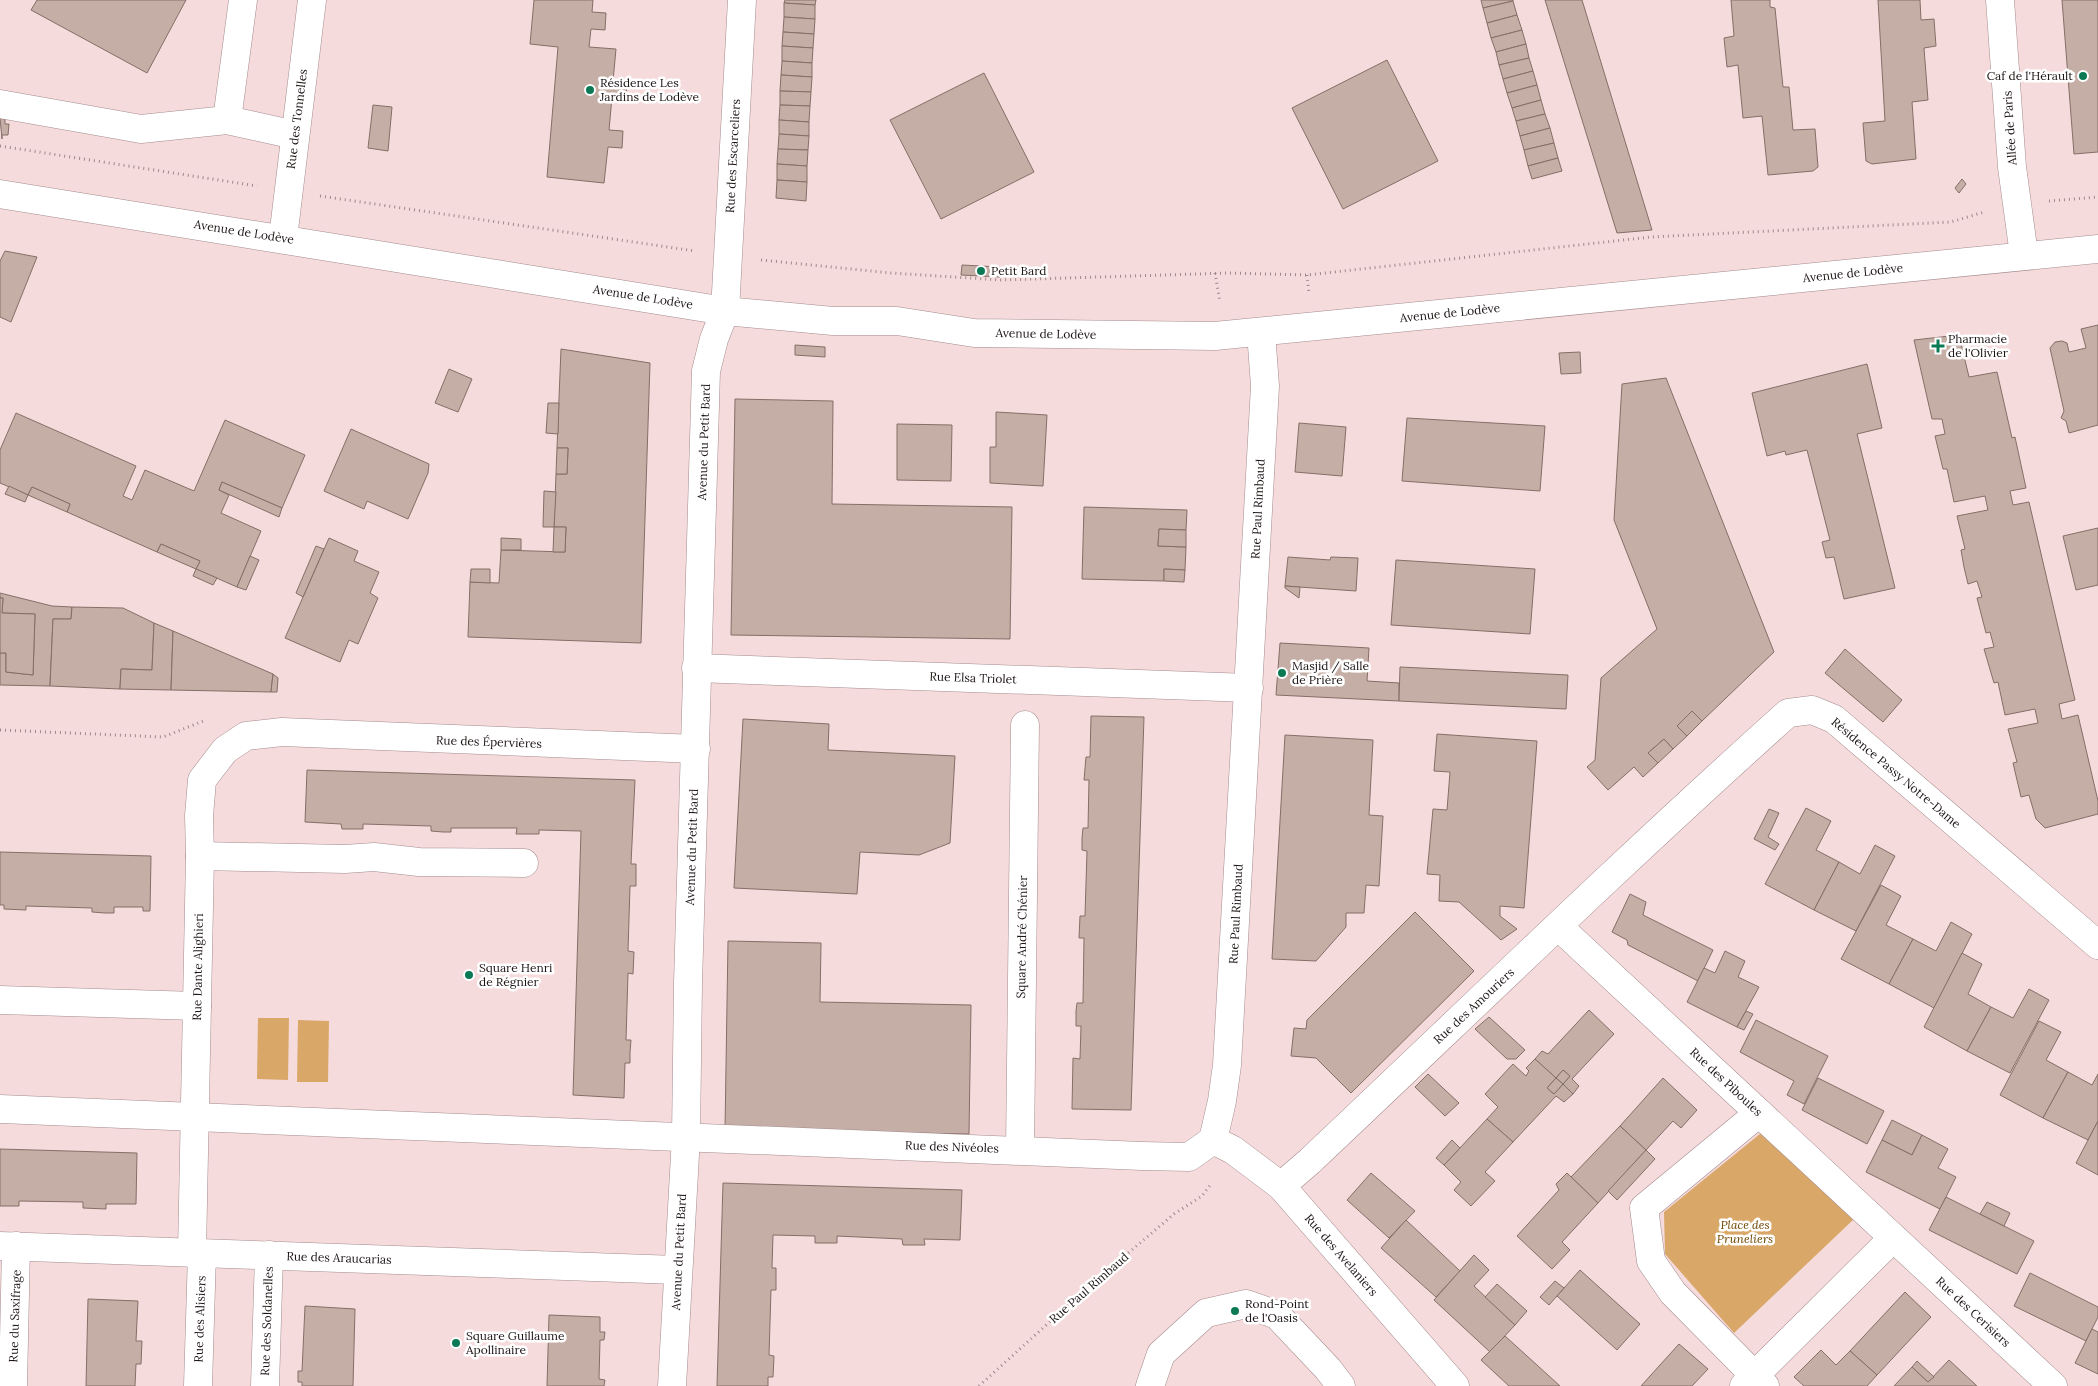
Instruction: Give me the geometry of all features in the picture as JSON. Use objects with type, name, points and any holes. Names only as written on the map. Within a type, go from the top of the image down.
[{"type":"street","points":[[226,120],[243,0]]},
{"type":"street","name":"Rue des Tonnelles","points":[[283,238],[312,0]]},
{"type":"street","name":"Rue des Escarceliers","points":[[725,311],[742,0]]},
{"type":"street","name":"Allée de Paris","points":[[2000,0],[2012,167],[2024,255]]},
{"type":"street","points":[[0,104],[141,129],[226,120],[295,135]]},
{"type":"street","name":"Avenue de Lodève","points":[[0,194],[283,238],[439,266],[725,311],[833,321],[897,321],[974,333],[1186,337],[1262,332],[2098,249]]},
{"type":"street","name":"Avenue du Petit Bard","points":[[672,1386],[677,1270],[686,1137],[688,983],[696,749],[696,668],[706,371],[714,339],[725,311]]},
{"type":"street","name":"Rue Paul Rimbaud","points":[[1213,1140],[1222,1101],[1227,1065],[1264,386],[1262,332]]},
{"type":"street","name":"Rue Elsa Triolet","points":[[696,668],[1249,688]]},
{"type":"street","name":"Résidence Passy Notre-Dame","points":[[1665,823],[1788,713],[1812,710],[1834,719],[2098,945]]},
{"type":"street","name":"Square André Chénier","points":[[1020,1149],[1025,725]]},
{"type":"street","name":"Rue des Épervières","points":[[282,732],[696,749]]},
{"type":"street","name":"Rue Dante Alighieri","points":[[197,1253],[194,1117],[200,856],[198,816],[202,780],[225,750],[246,736],[282,732]]},
{"type":"street","name":"Rue des Amouriers","points":[[1281,1186],[1559,927],[1665,823]]},
{"type":"street","points":[[200,856],[345,859],[374,857],[419,862],[524,862]]},
{"type":"street","name":"Rue des Piboules","points":[[1559,927],[1893,1238]]},
{"type":"street","points":[[0,1000],[197,1006]]},
{"type":"street","points":[[0,1109],[686,1137]]},
{"type":"street","points":[[1759,1113],[1644,1208],[1651,1261],[1673,1293],[1755,1382],[1893,1238]]},
{"type":"street","name":"Rue des Nivéoles","points":[[686,1137],[1189,1157],[1213,1140]]},
{"type":"street","name":"Rue des Avelaniers","points":[[1213,1140],[1233,1150],[1281,1186],[1455,1386]]},
{"type":"street","name":"Rue des Cerisiers","points":[[1893,1238],[2053,1386]]},
{"type":"street","name":"Rue des Araucarias","points":[[8,1246],[677,1270]]},
{"type":"street","name":"Rue du Saxifrage","points":[[8,1246],[13,1386]]},
{"type":"street","name":"Rue des Alisiers","points":[[197,1253],[198,1386]]},
{"type":"street","name":"Rue des Soldanelles","points":[[265,1386],[269,1255]]},
{"type":"street","points":[[1150,1386],[1161,1354],[1206,1313],[1246,1304],[1277,1314],[1328,1369],[1341,1386]]},
{"type":"path","points":[[0,146],[505,225],[728,255],[891,273],[1001,280],[1230,273],[1307,275],[1652,237],[1951,222],[2018,201],[2098,197]]},
{"type":"path","name":"Rue Paul Rimbaud","points":[[979,1386],[1086,1289],[1174,1214],[1202,1196],[1216,1177],[1213,1140]]},
{"type":"green space","points":[[258,1018],[289,1018],[288,1080],[257,1079]]},
{"type":"green space","points":[[298,1020],[329,1021],[328,1082],[297,1082]]},
{"type":"green space","name":"Place des Pruneliers","points":[[1761,1133],[1854,1219],[1734,1333],[1665,1254],[1664,1212]]},
{"type":"building","points":[[37,0],[186,0],[147,73],[31,10]]},
{"type":"building","name":"Résidence Les Jardins de Lodève","points":[[534,0],[593,0],[592,12],[606,13],[605,30],[591,29],[589,47],[616,49],[613,81],[627,82],[626,98],[612,97],[609,130],[623,131],[622,148],[608,147],[604,183],[547,177],[558,47],[530,44]]},
{"type":"building","points":[[785,0],[816,0],[815,5],[784,3]]},
{"type":"building","points":[[1481,0],[1513,0],[1513,1],[1483,8]]},
{"type":"building","points":[[1545,0],[1582,0],[1652,230],[1617,233]]},
{"type":"building","points":[[1731,0],[1770,0],[1770,7],[1775,8],[1783,87],[1789,87],[1793,130],[1815,129],[1818,167],[1813,171],[1768,175],[1762,116],[1743,118],[1738,65],[1727,67],[1724,38],[1734,36]]},
{"type":"building","points":[[1878,0],[1920,0],[1921,20],[1934,19],[1936,46],[1924,48],[1928,100],[1912,102],[1916,159],[1872,164],[1866,161],[1863,123],[1885,121]]},
{"type":"building","name":"Caf de l'Hérault","points":[[2062,0],[2098,0],[2098,152],[2074,154]]},
{"type":"building","points":[[1513,1],[1517,15],[1487,23],[1483,8]]},
{"type":"building","points":[[784,3],[815,5],[815,19],[784,17]]},
{"type":"building","points":[[1517,15],[1522,30],[1491,38],[1487,23]]},
{"type":"building","points":[[784,17],[815,19],[814,34],[783,32]]},
{"type":"building","points":[[1522,30],[1526,44],[1496,52],[1491,38]]},
{"type":"building","points":[[783,32],[814,34],[813,48],[782,46]]},
{"type":"building","points":[[1526,44],[1529,58],[1499,65],[1496,52]]},
{"type":"building","points":[[782,46],[813,48],[812,63],[782,61]]},
{"type":"building","points":[[1529,58],[1533,71],[1503,79],[1499,65]]},
{"type":"building","points":[[1387,60],[1438,161],[1343,209],[1292,108]]},
{"type":"building","points":[[782,61],[812,63],[812,77],[781,75]]},
{"type":"building","points":[[1533,71],[1537,85],[1507,93],[1503,79]]},
{"type":"building","points":[[984,73],[1034,172],[941,219],[890,120]]},
{"type":"building","points":[[781,75],[812,77],[811,92],[780,91]]},
{"type":"building","points":[[1537,85],[1541,100],[1512,108],[1507,93]]},
{"type":"building","points":[[780,91],[811,92],[810,106],[780,105]]},
{"type":"building","points":[[1541,100],[1545,114],[1516,121],[1512,108]]},
{"type":"building","points":[[373,105],[392,107],[388,151],[368,148]]},
{"type":"building","points":[[780,105],[810,106],[809,122],[779,120]]},
{"type":"building","points":[[1545,114],[1550,128],[1520,136],[1516,121]]},
{"type":"building","points":[[0,118],[5,119],[5,124],[9,124],[8,135],[2,135],[2,139]]},
{"type":"building","points":[[779,120],[809,122],[809,136],[779,134]]},
{"type":"building","points":[[1550,128],[1554,143],[1524,150],[1520,136]]},
{"type":"building","points":[[779,134],[809,136],[808,150],[778,149]]},
{"type":"building","points":[[1554,143],[1558,158],[1528,166],[1524,150]]},
{"type":"building","points":[[778,149],[808,150],[807,166],[777,164]]},
{"type":"building","points":[[1558,158],[1562,171],[1532,179],[1528,166]]},
{"type":"building","points":[[777,164],[807,166],[807,182],[777,180]]},
{"type":"building","points":[[1962,179],[1966,184],[1959,193],[1955,188]]},
{"type":"building","points":[[777,180],[807,182],[806,201],[776,198]]},
{"type":"building","points":[[5,251],[37,257],[11,322],[0,317],[0,261]]},
{"type":"building","name":"Petit Bard","points":[[962,265],[1000,267],[1000,277],[961,275]]},
{"type":"building","points":[[2098,325],[2098,425],[2069,433],[2066,421],[2061,418],[2064,411],[2050,348],[2055,342],[2062,341],[2067,343],[2069,352],[2086,348],[2081,329]]},
{"type":"building","points":[[1959,335],[1969,377],[1997,372],[2012,438],[2015,437],[2026,488],[2010,491],[2013,505],[2029,502],[2075,700],[2059,704],[2062,719],[2078,715],[2098,801],[2098,814],[2045,828],[2036,819],[2029,795],[2021,797],[2013,763],[2017,762],[2008,729],[2038,723],[2035,709],[2005,715],[1998,682],[1994,683],[1984,649],[1994,647],[1990,632],[1986,633],[1977,598],[1982,597],[1977,581],[1968,584],[1964,567],[1961,550],[1965,549],[1957,516],[1988,510],[1985,496],[1954,502],[1947,469],[1943,469],[1935,436],[1945,434],[1942,419],[1932,419],[1914,340]]},
{"type":"building","points":[[795,345],[825,347],[825,357],[795,355]]},
{"type":"building","points":[[561,349],[650,363],[641,643],[468,637],[470,582],[499,583],[501,550],[565,552],[566,527],[554,527],[556,474],[567,474],[568,448],[557,448]]},
{"type":"building","points":[[1580,352],[1581,373],[1561,374],[1559,353]]},
{"type":"building","points":[[1867,364],[1882,428],[1857,434],[1895,588],[1844,599],[1834,557],[1826,558],[1822,542],[1830,540],[1807,450],[1786,455],[1785,451],[1767,456],[1752,393]]},
{"type":"building","points":[[449,369],[472,379],[458,412],[435,403]]},
{"type":"building","points":[[1666,378],[1774,652],[1702,721],[1692,711],[1677,726],[1687,736],[1673,749],[1664,739],[1648,753],[1658,763],[1643,777],[1634,767],[1608,790],[1587,767],[1595,760],[1601,678],[1657,629],[1614,520],[1622,384]]},
{"type":"building","points":[[735,399],[833,401],[832,504],[1012,507],[1010,639],[731,635]]},
{"type":"building","points":[[548,403],[559,403],[558,434],[546,433]]},
{"type":"building","points":[[996,412],[1047,415],[1043,486],[990,483],[990,447],[996,447]]},
{"type":"building","points":[[16,413],[136,466],[123,496],[132,500],[145,470],[194,491],[225,420],[305,455],[282,508],[222,482],[219,490],[229,495],[221,513],[261,531],[237,587],[196,569],[200,561],[161,544],[157,552],[67,512],[70,504],[32,487],[28,495],[0,483],[0,450]]},
{"type":"building","points":[[1407,418],[1545,426],[1540,491],[1402,481]]},
{"type":"building","points":[[1299,423],[1346,427],[1342,476],[1295,472]]},
{"type":"building","points":[[897,424],[952,425],[951,481],[897,480]]},
{"type":"building","points":[[351,429],[429,464],[428,473],[408,519],[367,501],[364,509],[324,491]]},
{"type":"building","points":[[557,448],[568,448],[567,474],[556,474]]},
{"type":"building","points":[[222,482],[282,508],[279,517],[219,490]]},
{"type":"building","points":[[9,486],[28,495],[25,502],[5,494]]},
{"type":"building","points":[[32,487],[70,504],[67,512],[28,495]]},
{"type":"building","points":[[544,491],[556,492],[554,527],[543,527]]},
{"type":"building","points":[[1084,507],[1187,510],[1186,530],[1159,529],[1158,546],[1186,547],[1185,570],[1164,569],[1164,581],[1082,579]]},
{"type":"building","points":[[554,527],[566,527],[565,552],[553,552]]},
{"type":"building","points":[[2098,528],[2098,585],[2076,590],[2063,536]]},
{"type":"building","points":[[1159,529],[1186,530],[1186,547],[1158,546]]},
{"type":"building","points":[[329,538],[358,551],[354,561],[379,572],[370,593],[378,598],[358,644],[349,640],[340,662],[285,638]]},
{"type":"building","points":[[501,538],[521,539],[521,550],[501,550]]},
{"type":"building","points":[[161,544],[200,561],[196,569],[157,552]]},
{"type":"building","points":[[316,546],[324,549],[303,597],[296,593]]},
{"type":"building","points":[[250,556],[259,560],[246,590],[237,587]]},
{"type":"building","points":[[1288,557],[1330,560],[1331,557],[1358,558],[1356,591],[1285,586]]},
{"type":"building","points":[[1396,560],[1535,569],[1530,634],[1391,625]]},
{"type":"building","points":[[196,569],[217,578],[213,585],[193,576]]},
{"type":"building","points":[[471,569],[490,569],[490,583],[470,582]]},
{"type":"building","points":[[1164,569],[1185,570],[1184,582],[1164,581]]},
{"type":"building","points":[[1285,586],[1300,587],[1299,598],[1285,588]]},
{"type":"building","points":[[0,593],[52,606],[72,607],[71,619],[53,619],[50,686],[0,685],[0,653],[6,653],[6,672],[33,675],[35,614],[2,613],[3,598],[0,598]]},
{"type":"building","points":[[0,598],[3,598],[2,613],[35,614],[33,675],[6,672],[6,653],[0,653]]},
{"type":"building","points":[[72,607],[123,608],[154,623],[152,670],[121,669],[120,689],[50,686],[53,619],[71,619]]},
{"type":"building","points":[[154,623],[173,631],[171,690],[120,689],[121,669],[152,670]]},
{"type":"building","points":[[173,631],[273,674],[271,692],[171,690]]},
{"type":"building","points":[[1280,643],[1369,648],[1367,681],[1399,683],[1399,701],[1276,695]]},
{"type":"building","points":[[1845,649],[1902,700],[1883,722],[1825,673]]},
{"type":"building","points":[[1400,667],[1568,675],[1566,709],[1399,701]]},
{"type":"building","points":[[273,674],[278,678],[277,692],[271,692]]},
{"type":"building","points":[[1692,711],[1702,721],[1687,736],[1677,726]]},
{"type":"building","points":[[1091,716],[1144,717],[1131,1110],[1072,1109],[1073,1058],[1080,1059],[1081,1026],[1076,1026],[1076,1011],[1077,1003],[1083,1003],[1084,938],[1079,938],[1080,916],[1085,916],[1087,851],[1082,850],[1082,838],[1083,828],[1088,828],[1089,780],[1084,780],[1086,757],[1090,757]]},
{"type":"building","points":[[743,719],[829,724],[828,750],[955,756],[950,843],[919,855],[860,852],[857,894],[734,888]]},
{"type":"building","points":[[1437,734],[1537,741],[1524,908],[1500,906],[1500,916],[1517,929],[1501,940],[1459,902],[1439,901],[1440,875],[1427,874],[1433,809],[1447,810],[1450,772],[1434,771]]},
{"type":"building","points":[[1285,735],[1373,740],[1369,815],[1383,816],[1379,886],[1366,885],[1364,913],[1346,913],[1346,927],[1316,961],[1272,959]]},
{"type":"building","points":[[1664,739],[1673,749],[1658,763],[1648,753]]},
{"type":"building","points":[[307,770],[635,780],[631,864],[636,864],[636,886],[630,886],[628,951],[634,952],[633,974],[628,973],[626,1040],[631,1040],[630,1063],[625,1063],[624,1098],[573,1095],[581,831],[539,830],[539,834],[516,834],[517,828],[451,828],[451,832],[443,832],[431,831],[431,826],[363,824],[363,829],[342,829],[341,824],[305,822]]},
{"type":"building","points":[[1806,808],[1831,821],[1816,850],[1839,862],[1814,910],[1765,884]]},
{"type":"building","points":[[1769,809],[1779,813],[1768,837],[1779,844],[1775,850],[1754,839]]},
{"type":"building","points":[[1875,845],[1895,856],[1856,931],[1814,910],[1839,862],[1860,874]]},
{"type":"building","points":[[0,852],[151,856],[150,911],[143,911],[143,907],[114,907],[114,913],[92,912],[92,908],[26,906],[26,910],[4,909],[4,905],[0,905]]},
{"type":"building","points":[[1881,885],[1901,896],[1886,925],[1913,939],[1889,984],[1841,959]]},
{"type":"building","points":[[1630,894],[1646,902],[1643,915],[1713,950],[1698,981],[1628,945],[1627,940],[1612,932]]},
{"type":"building","points":[[1415,912],[1474,971],[1351,1093],[1316,1058],[1291,1056],[1294,1028],[1306,1029],[1307,1020]]},
{"type":"building","points":[[1951,922],[1972,934],[1934,1008],[1889,984],[1913,939],[1936,951]]},
{"type":"building","points":[[728,941],[821,943],[820,1002],[971,1005],[969,1134],[725,1130]]},
{"type":"building","points":[[1725,951],[1745,961],[1738,977],[1759,987],[1737,1027],[1687,1002],[1704,968],[1715,973]]},
{"type":"building","points":[[1962,953],[1982,964],[1968,994],[1991,1007],[1967,1051],[1924,1027]]},
{"type":"building","points":[[2029,989],[2049,1000],[2010,1073],[1967,1051],[1991,1007],[2013,1018]]},
{"type":"building","points":[[1589,1010],[1614,1034],[1572,1079],[1579,1086],[1573,1094],[1563,1084],[1570,1076],[1563,1070],[1556,1078],[1535,1059],[1542,1051],[1548,1054]]},
{"type":"building","points":[[1746,1011],[1753,1014],[1744,1030],[1737,1027]]},
{"type":"building","points":[[1489,1017],[1525,1050],[1516,1059],[1507,1059],[1475,1029]]},
{"type":"building","points":[[1756,1020],[1828,1056],[1804,1104],[1787,1095],[1794,1081],[1740,1052]]},
{"type":"building","points":[[2039,1021],[2061,1032],[2046,1060],[2068,1072],[2043,1118],[2000,1095]]},
{"type":"building","points":[[1535,1059],[1556,1078],[1547,1088],[1554,1094],[1563,1084],[1573,1094],[1564,1102],[1556,1096],[1513,1142],[1487,1119],[1498,1107],[1485,1094],[1513,1064],[1526,1076],[1529,1071],[1526,1068]]},
{"type":"building","points":[[1563,1070],[1570,1076],[1563,1084],[1556,1078]]},
{"type":"building","points":[[2068,1072],[2092,1085],[2098,1074],[2098,1121],[2088,1140],[2043,1118]]},
{"type":"building","points":[[1428,1074],[1459,1103],[1445,1116],[1415,1087]]},
{"type":"building","points":[[1556,1078],[1563,1084],[1554,1094],[1547,1088]]},
{"type":"building","points":[[1663,1078],[1697,1110],[1681,1128],[1673,1121],[1646,1150],[1620,1126]]},
{"type":"building","points":[[1818,1078],[1884,1111],[1867,1144],[1802,1110]]},
{"type":"building","points":[[1487,1119],[1513,1142],[1485,1172],[1495,1181],[1471,1206],[1454,1190],[1461,1182],[1444,1165]]},
{"type":"building","points":[[1892,1120],[1922,1135],[1912,1155],[1882,1140]]},
{"type":"building","points":[[2098,1121],[2098,1175],[2076,1163]]},
{"type":"building","points":[[1620,1126],[1646,1150],[1598,1203],[1571,1177]]},
{"type":"building","points":[[1922,1135],[1948,1149],[1938,1168],[1956,1177],[1940,1209],[1866,1172],[1882,1140],[1912,1155]]},
{"type":"building","points":[[1452,1140],[1460,1148],[1444,1165],[1436,1158]]},
{"type":"building","points":[[0,1149],[137,1153],[136,1204],[106,1204],[106,1209],[83,1208],[83,1202],[19,1201],[19,1206],[0,1206]]},
{"type":"building","points":[[1646,1150],[1655,1159],[1617,1200],[1608,1191]]},
{"type":"building","points":[[1371,1173],[1415,1211],[1389,1238],[1347,1200]]},
{"type":"building","points":[[1567,1173],[1598,1203],[1562,1242],[1570,1250],[1552,1269],[1517,1236],[1559,1190],[1556,1184]]},
{"type":"building","points":[[723,1183],[962,1190],[960,1240],[924,1239],[925,1245],[903,1245],[902,1239],[837,1236],[837,1243],[815,1243],[815,1236],[773,1235],[772,1268],[776,1268],[776,1290],[771,1290],[769,1355],[774,1356],[773,1377],[768,1377],[768,1386],[717,1386]]},
{"type":"building","points":[[1946,1197],[2034,1241],[2017,1274],[1929,1230]]},
{"type":"building","points":[[1987,1202],[2010,1213],[2004,1226],[1980,1214]]},
{"type":"building","points":[[1406,1220],[1460,1271],[1436,1297],[1381,1248]]},
{"type":"building","points":[[1474,1255],[1489,1270],[1474,1286],[1515,1325],[1490,1352],[1434,1300]]},
{"type":"building","points":[[1580,1270],[1640,1324],[1617,1350],[1557,1296]]},
{"type":"building","points":[[2030,1273],[2098,1307],[2098,1317],[2086,1341],[2014,1306]]},
{"type":"building","points":[[1555,1281],[1564,1288],[1549,1305],[1540,1297]]},
{"type":"building","points":[[1497,1284],[1527,1311],[1515,1325],[1485,1297]]},
{"type":"building","points":[[1905,1292],[1931,1317],[1877,1375],[1850,1351]]},
{"type":"building","points":[[88,1299],[138,1301],[136,1341],[142,1341],[141,1364],[136,1364],[135,1386],[86,1386]]},
{"type":"building","points":[[305,1306],[355,1309],[353,1386],[302,1386],[302,1382],[298,1382],[298,1371],[302,1371]]},
{"type":"building","points":[[549,1315],[600,1317],[600,1332],[605,1332],[604,1340],[600,1340],[599,1379],[605,1380],[604,1386],[547,1386]]},
{"type":"building","points":[[2092,1329],[2098,1332],[2098,1374],[2075,1363]]},
{"type":"building","points":[[1505,1336],[1560,1386],[1509,1386],[1481,1360]]},
{"type":"building","points":[[1679,1344],[1708,1369],[1692,1386],[1641,1386]]},
{"type":"building","points":[[1821,1350],[1836,1365],[1850,1351],[1877,1375],[1867,1386],[1804,1386],[1794,1377]]},
{"type":"building","points":[[1949,1360],[1977,1386],[1894,1386],[1912,1367],[1928,1382]]},
{"type":"building","points":[[1917,1361],[1934,1377],[1928,1382],[1912,1367]]},
{"type":"place","name":"Caf de l'Hérault","points":[[2083,76]]},
{"type":"place","name":"Résidence Les Jardins de Lodève","points":[[590,90]]},
{"type":"place","name":"Petit Bard","points":[[981,271]]},
{"type":"place","name":"Pharmacie de l'Olivier","points":[[1938,346]]},
{"type":"place","name":"Masjid / Salle de Prière","points":[[1282,673]]},
{"type":"place","name":"Square Henri de Régnier","points":[[469,975]]},
{"type":"place","name":"Rond-Point de l'Oasis","points":[[1235,1311]]},
{"type":"place","name":"Square Guillaume Apollinaire","points":[[456,1343]]}]
